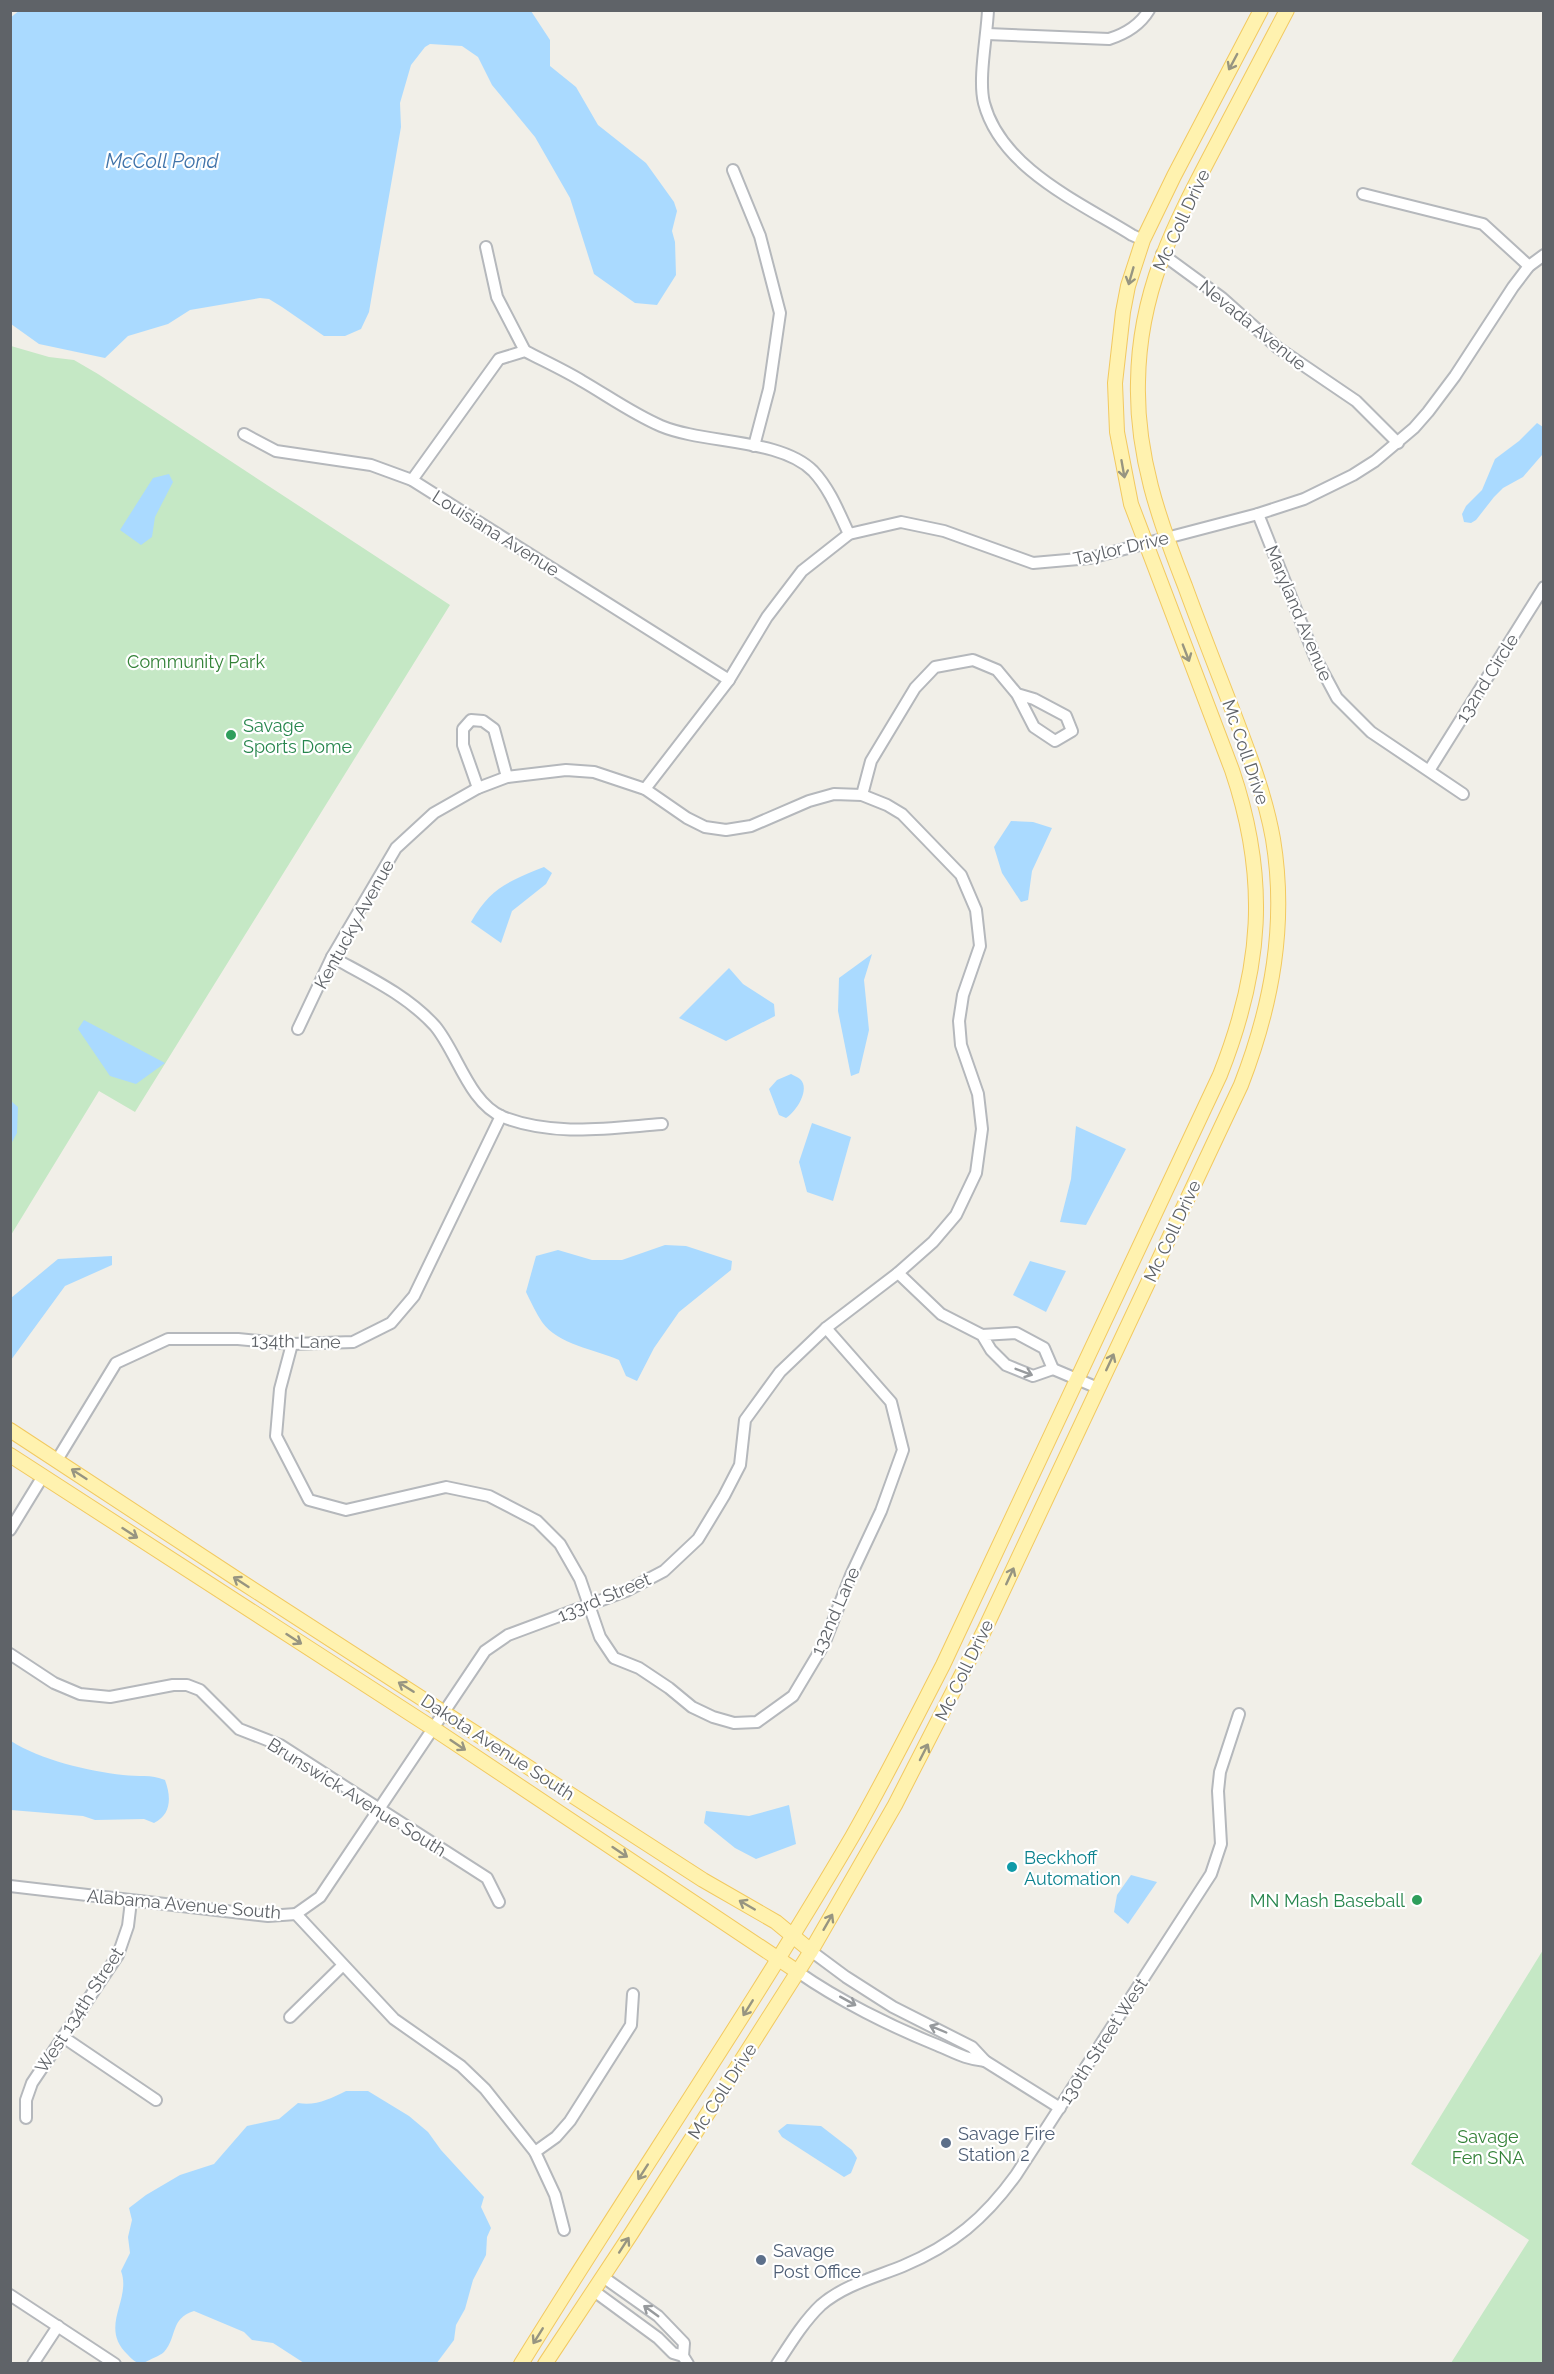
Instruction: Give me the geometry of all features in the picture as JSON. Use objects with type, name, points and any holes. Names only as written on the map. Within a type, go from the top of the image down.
[{"type":"main road","name":"Mc Coll Drive","points":[[521,2364],[793,1936],[853,1835],[943,1665],[1220,1075],[1244,1005],[1256,937],[1256,888],[1246,815],[1223,747],[1144,544],[1131,504],[1117,432],[1116,392],[1123,312],[1143,240],[1168,186],[1261,10]]},
{"type":"main road","name":"Mc Coll Drive","points":[[545,2364],[811,1951],[932,1736],[980,1640],[1241,1084],[1267,1010],[1279,912],[1273,837],[1260,788],[1166,538],[1145,467],[1140,432],[1138,381],[1141,341],[1149,295],[1162,254],[1182,208],[1287,10]]},
{"type":"main road","name":"Dakota Avenue South","points":[[10,1430],[703,1880],[776,1922],[811,1951]]},
{"type":"main road","name":"Dakota Avenue South","points":[[10,1455],[434,1729],[798,1972]]},
{"type":"street","points":[[988,10],[982,86],[984,103],[999,135],[1012,154],[1027,169],[1143,240]]},
{"type":"street","points":[[987,34],[1109,39],[1135,27],[1149,10]]},
{"type":"street","points":[[733,170],[760,236],[780,313],[769,389],[754,446]]},
{"type":"street","points":[[1363,194],[1472,219],[1483,224],[1529,266]]},
{"type":"street","points":[[486,247],[497,297],[525,351],[580,379],[638,415],[664,427],[691,435],[754,446],[791,457],[812,470],[828,492],[849,534]]},
{"type":"street","name":"Nevada Avenue","points":[[1162,254],[1222,298],[1278,348],[1356,401],[1398,443]]},
{"type":"street","name":"Taylor Drive","points":[[645,789],[729,680],[767,616],[801,571],[849,534],[901,522],[944,531],[1033,563],[1090,558],[1258,514],[1304,499],[1327,489],[1367,466],[1398,443],[1443,393],[1529,266],[1544,255]]},
{"type":"street","points":[[412,480],[499,359],[525,351]]},
{"type":"street","name":"Louisiana Avenue","points":[[244,434],[276,451],[371,465],[412,480],[729,680]]},
{"type":"street","name":"Maryland Avenue","points":[[1258,514],[1315,657],[1337,698],[1371,732],[1463,794]]},
{"type":"street","name":"132nd Circle","points":[[1430,770],[1544,586]]},
{"type":"street","points":[[862,795],[871,761],[915,688],[935,666],[973,660],[997,670],[1017,694],[1034,727],[1055,741],[1072,731],[1066,716],[1034,699],[1017,694]]},
{"type":"street","points":[[478,788],[462,745],[463,729],[471,720],[483,721],[494,729],[507,777]]},
{"type":"street","name":"Kentucky Avenue","points":[[298,1029],[332,957],[396,848],[434,813],[478,788],[507,777],[566,770],[594,772],[645,789],[687,818],[705,827],[726,830],[751,826],[809,801],[834,794],[862,795],[887,805],[902,814],[962,875],[976,910],[980,946],[963,995],[959,1021],[960,1045],[978,1094],[982,1129],[976,1173],[956,1215],[933,1242],[898,1273]]},
{"type":"street","points":[[332,957],[405,999],[435,1027],[469,1083],[501,1116],[533,1125],[571,1131],[662,1124]]},
{"type":"street","name":"134th Lane","points":[[57,1460],[116,1363],[168,1339],[238,1339],[292,1344],[353,1342],[391,1323],[414,1296],[501,1116]]},
{"type":"street","points":[[898,1273],[941,1314],[982,1335],[1016,1333],[1044,1348],[1053,1369]]},
{"type":"street","name":"133rd Street","points":[[296,1914],[320,1897],[485,1651],[508,1635],[626,1591],[664,1571],[698,1539],[724,1496],[740,1465],[745,1420],[780,1372],[826,1328],[898,1273]]},
{"type":"street","name":"132nd Lane","points":[[292,1344],[280,1389],[276,1436],[309,1500],[346,1510],[446,1487],[489,1496],[537,1521],[560,1544],[580,1579],[600,1637],[614,1658],[639,1668],[692,1707],[734,1724],[758,1722],[793,1696],[824,1644],[851,1575],[881,1511],[903,1450],[891,1402],[826,1328]]},
{"type":"street","points":[[982,1335],[991,1350],[1006,1365],[1033,1376],[1053,1369],[1098,1388]]},
{"type":"street","points":[[10,1530],[43,1476]]},
{"type":"street","name":"Brunswick Avenue South","points":[[10,1654],[54,1683],[80,1694],[110,1697],[173,1685],[187,1685],[200,1690],[239,1729],[280,1745],[487,1878],[499,1902]]},
{"type":"street","name":"130th Street West","points":[[777,2364],[821,2305],[872,2277],[933,2252],[974,2225],[1002,2194],[1211,1874],[1221,1844],[1218,1791],[1220,1772],[1239,1714]]},
{"type":"street","name":"Alabama Avenue South","points":[[10,1886],[268,1916],[296,1914],[342,1966],[394,2019],[474,2076],[535,2152],[555,2195],[564,2230]]},
{"type":"street","name":"West 134th Street","points":[[26,2118],[26,2100],[32,2083],[118,1955],[128,1926],[131,1901]]},
{"type":"street","name":"Dakota Avenue South","points":[[811,1951],[838,1972],[893,2007],[972,2047],[985,2061],[1060,2108]]},
{"type":"street","points":[[290,2017],[342,1966]]},
{"type":"street","name":"Dakota Avenue South","points":[[798,1972],[898,2029],[965,2059],[985,2061]]},
{"type":"street","points":[[535,2152],[556,2137],[570,2121],[631,2025],[633,1994]]},
{"type":"street","points":[[63,2037],[156,2100]]},
{"type":"street","points":[[603,2277],[670,2326],[684,2343],[685,2360]]},
{"type":"street","points":[[594,2291],[685,2360]]},
{"type":"street","points":[[10,2295],[115,2364]]},
{"type":"street","points":[[33,2364],[58,2326]]},
{"type":"green space","name":"Community Park","points":[[11,346],[49,357],[74,360],[98,374],[450,605],[135,1112],[99,1091],[11,1235]]},
{"type":"green space","name":"Savage Fen SNA","points":[[1543,1950],[1543,2363],[1451,2363],[1529,2240],[1411,2164]]},
{"type":"water","name":"McColl Pond","points":[[20,10],[531,11],[550,40],[550,66],[576,87],[598,125],[646,163],[674,202],[677,211],[672,231],[675,242],[676,275],[657,305],[635,303],[594,274],[570,198],[535,137],[492,85],[478,57],[462,46],[430,44],[411,65],[400,103],[401,127],[369,312],[361,329],[345,336],[324,336],[269,299],[260,298],[190,310],[168,324],[128,336],[105,358],[39,344],[11,324],[10,18]]},
{"type":"water","points":[[1537,423],[1543,427],[1542,455],[1523,477],[1503,488],[1476,520],[1471,523],[1464,522],[1462,514],[1466,506],[1482,490],[1495,459],[1519,441]]},
{"type":"water","points":[[169,474],[173,482],[155,517],[152,537],[141,545],[120,530],[153,478]]},
{"type":"water","points":[[1011,821],[1033,822],[1052,828],[1032,871],[1028,900],[1021,902],[1002,873],[994,847]]},
{"type":"water","points":[[544,867],[552,873],[546,884],[512,911],[501,943],[471,922],[493,893],[520,877]]},
{"type":"water","points":[[872,954],[864,980],[869,1030],[859,1073],[851,1076],[838,1011],[839,978]]},
{"type":"water","points":[[729,968],[743,984],[774,1004],[775,1016],[726,1041],[679,1018]]},
{"type":"water","points":[[84,1020],[165,1063],[136,1084],[110,1076],[78,1029]]},
{"type":"water","points":[[791,1074],[800,1079],[804,1088],[798,1106],[786,1118],[779,1115],[769,1089],[777,1080]]},
{"type":"water","points":[[11,1101],[18,1107],[17,1133],[11,1144]]},
{"type":"water","points":[[812,1123],[851,1137],[833,1201],[807,1192],[799,1162]]},
{"type":"water","points":[[1076,1126],[1126,1149],[1086,1225],[1060,1222],[1071,1179]]},
{"type":"water","points":[[665,1245],[686,1246],[732,1261],[731,1270],[679,1312],[654,1348],[637,1381],[626,1376],[619,1360],[567,1341],[549,1330],[540,1319],[526,1292],[536,1256],[558,1250],[592,1260],[622,1260]]},
{"type":"water","points":[[112,1256],[112,1265],[65,1286],[11,1360],[11,1298],[58,1259]]},
{"type":"water","points":[[1030,1261],[1066,1271],[1046,1312],[1013,1295]]},
{"type":"water","points":[[11,1741],[50,1759],[95,1771],[165,1780],[169,1798],[167,1810],[154,1823],[144,1819],[95,1820],[83,1816],[11,1810]]},
{"type":"water","points":[[789,1805],[796,1844],[756,1859],[735,1848],[704,1823],[706,1811],[749,1816]]},
{"type":"water","points":[[1131,1875],[1157,1882],[1128,1924],[1114,1912],[1117,1895]]},
{"type":"water","points":[[346,2091],[368,2091],[409,2116],[428,2132],[441,2150],[484,2197],[481,2207],[491,2228],[487,2237],[486,2255],[473,2280],[465,2309],[456,2325],[454,2340],[436,2364],[304,2363],[273,2343],[252,2340],[244,2332],[194,2311],[186,2314],[177,2323],[168,2347],[162,2353],[144,2363],[133,2360],[120,2345],[116,2334],[123,2292],[121,2271],[130,2253],[128,2237],[132,2220],[129,2208],[180,2175],[214,2164],[247,2126],[279,2119],[298,2103],[317,2103]]},
{"type":"water","points":[[787,2124],[821,2126],[852,2150],[857,2158],[851,2173],[844,2177],[782,2137],[778,2131]]},
{"type":"place","name":"Savage Sports Dome","points":[[231,735]]},
{"type":"place","name":"Beckhoff Automation","points":[[1012,1867]]},
{"type":"place","name":"MN Mash Baseball","points":[[1417,1900]]},
{"type":"place","name":"Savage Fire Station 2","points":[[946,2143]]},
{"type":"place","name":"Savage Post Office","points":[[761,2260]]}]
